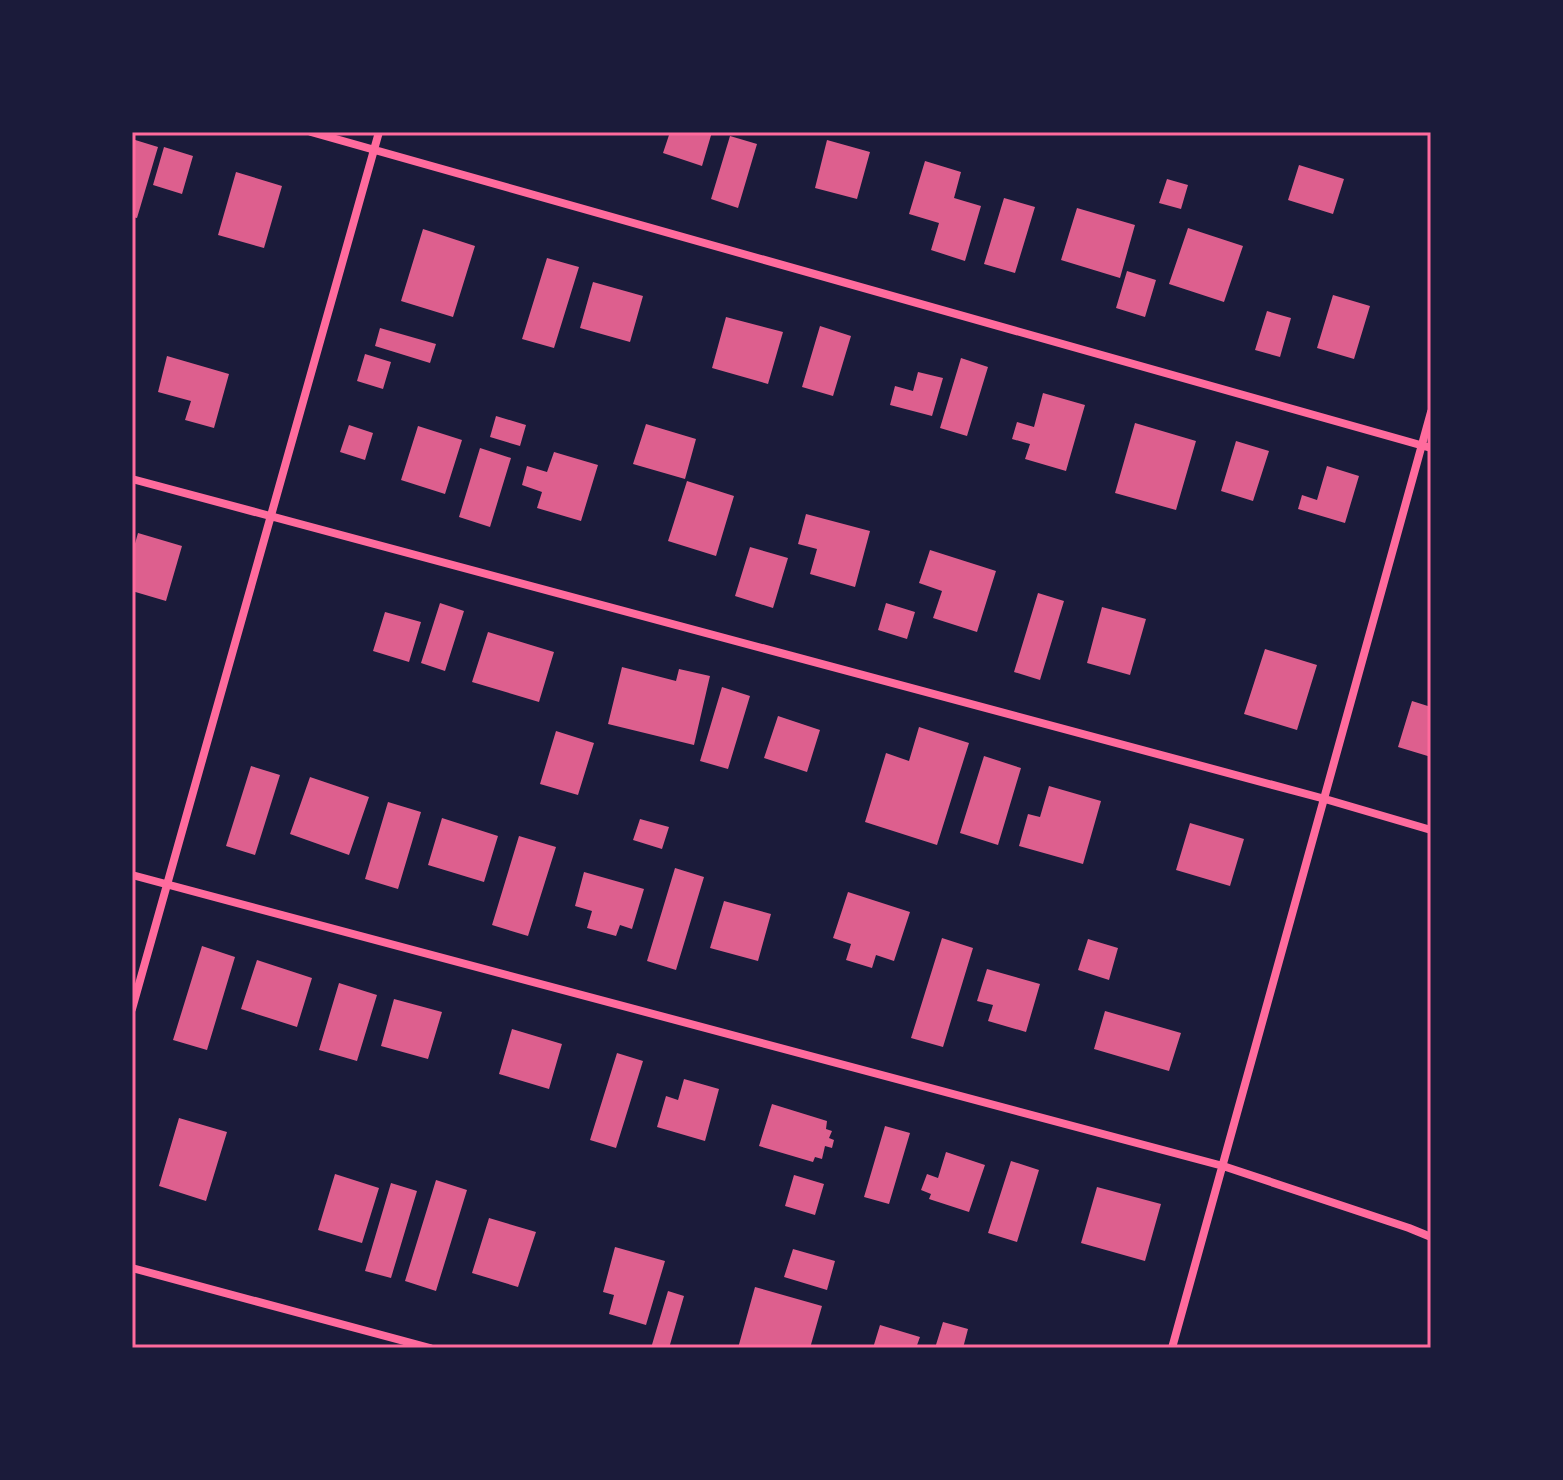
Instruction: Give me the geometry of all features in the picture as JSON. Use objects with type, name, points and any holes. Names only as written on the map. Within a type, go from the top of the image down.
[{"type":"street","points":[[311,132],[1427,447]]},
{"type":"street","points":[[132,1009],[379,132]]},
{"type":"street","points":[[1172,1348],[1427,447],[1431,412]]},
{"type":"street","points":[[132,479],[1431,830]]},
{"type":"street","points":[[132,875],[1223,1166],[1431,1237]]},
{"type":"street","points":[[132,1268],[430,1348]]},
{"type":"building","points":[[670,132],[712,132],[702,166],[663,153]]},
{"type":"building","points":[[730,136],[757,144],[738,208],[711,199]]},
{"type":"building","points":[[132,139],[158,147],[137,218],[132,217]]},
{"type":"building","points":[[827,140],[870,152],[857,199],[815,188]]},
{"type":"building","points":[[164,147],[193,156],[182,194],[153,185]]},
{"type":"building","points":[[925,161],[961,172],[954,198],[981,206],[965,261],[931,250],[939,223],[909,214]]},
{"type":"building","points":[[1299,165],[1344,179],[1333,214],[1288,200]]},
{"type":"building","points":[[236,172],[282,186],[264,248],[218,235]]},
{"type":"building","points":[[1167,179],[1188,185],[1181,209],[1159,203]]},
{"type":"building","points":[[1004,198],[1035,207],[1015,273],[984,264]]},
{"type":"building","points":[[1077,208],[1135,225],[1120,278],[1061,260]]},
{"type":"building","points":[[1188,228],[1243,246],[1224,302],[1169,284]]},
{"type":"building","points":[[423,229],[475,246],[453,317],[401,301]]},
{"type":"building","points":[[547,258],[579,267],[554,348],[522,339]]},
{"type":"building","points":[[1127,271],[1156,280],[1145,317],[1116,308]]},
{"type":"building","points":[[593,282],[643,296],[630,342],[580,328]]},
{"type":"building","points":[[1333,295],[1370,306],[1354,359],[1317,348]]},
{"type":"building","points":[[1267,311],[1291,318],[1280,357],[1255,350]]},
{"type":"building","points":[[726,317],[783,332],[768,384],[712,368]]},
{"type":"building","points":[[820,326],[851,336],[833,396],[802,387]]},
{"type":"building","points":[[380,328],[436,344],[430,363],[375,346]]},
{"type":"building","points":[[365,354],[391,362],[383,389],[357,381]]},
{"type":"building","points":[[167,356],[229,374],[214,428],[185,420],[191,401],[158,392]]},
{"type":"building","points":[[961,358],[988,367],[967,436],[940,428]]},
{"type":"building","points":[[918,372],[943,378],[932,416],[890,405],[895,386],[913,391]]},
{"type":"building","points":[[1043,393],[1085,405],[1066,471],[1025,459],[1030,444],[1012,439],[1017,422],[1034,427]]},
{"type":"building","points":[[496,416],[526,425],[520,446],[490,437]]},
{"type":"building","points":[[1135,423],[1196,441],[1176,510],[1115,493]]},
{"type":"building","points":[[646,424],[696,439],[685,479],[633,464]]},
{"type":"building","points":[[349,425],[373,433],[365,460],[340,452]]},
{"type":"building","points":[[418,426],[462,440],[445,494],[401,480]]},
{"type":"building","points":[[1236,441],[1269,451],[1253,501],[1221,491]]},
{"type":"building","points":[[480,448],[511,458],[490,527],[459,517]]},
{"type":"building","points":[[554,452],[598,465],[581,521],[537,508],[542,492],[522,485],[527,466],[547,472]]},
{"type":"building","points":[[1327,466],[1359,476],[1345,523],[1298,509],[1302,495],[1317,500]]},
{"type":"building","points":[[687,481],[734,496],[716,556],[668,541]]},
{"type":"building","points":[[806,514],[870,531],[855,587],[810,574],[817,549],[798,544]]},
{"type":"building","points":[[138,533],[182,546],[166,601],[132,591],[132,554]]},
{"type":"building","points":[[750,547],[788,558],[773,608],[735,596]]},
{"type":"building","points":[[930,550],[996,571],[977,632],[933,618],[942,591],[919,583]]},
{"type":"building","points":[[1038,593],[1064,601],[1040,680],[1014,672]]},
{"type":"building","points":[[440,603],[464,611],[445,671],[421,663]]},
{"type":"building","points":[[886,603],[915,612],[907,639],[878,630]]},
{"type":"building","points":[[1102,607],[1146,619],[1130,675],[1087,663]]},
{"type":"building","points":[[385,612],[421,622],[409,662],[373,651]]},
{"type":"building","points":[[488,632],[554,652],[539,702],[472,682]]},
{"type":"building","points":[[1265,649],[1317,665],[1297,730],[1244,714]]},
{"type":"building","points":[[622,667],[676,681],[679,669],[710,676],[694,745],[608,724]]},
{"type":"building","points":[[722,687],[750,696],[728,769],[700,761]]},
{"type":"building","points":[[1412,701],[1431,707],[1431,757],[1398,747]]},
{"type":"building","points":[[778,716],[820,730],[807,772],[764,758]]},
{"type":"building","points":[[919,727],[969,743],[937,845],[865,822],[886,753],[909,761]]},
{"type":"building","points":[[556,731],[594,743],[578,795],[540,784]]},
{"type":"building","points":[[984,756],[1021,768],[998,845],[960,833]]},
{"type":"building","points":[[251,766],[280,775],[255,855],[226,846]]},
{"type":"building","points":[[310,777],[369,797],[349,855],[290,834]]},
{"type":"building","points":[[1049,786],[1101,801],[1083,864],[1019,846],[1028,814],[1040,817]]},
{"type":"building","points":[[388,802],[421,812],[398,889],[365,879]]},
{"type":"building","points":[[442,818],[498,836],[484,882],[428,865]]},
{"type":"building","points":[[640,819],[669,827],[662,849],[633,840]]},
{"type":"building","points":[[1190,823],[1244,839],[1230,886],[1176,870]]},
{"type":"building","points":[[519,836],[556,847],[528,936],[492,925]]},
{"type":"building","points":[[675,868],[704,877],[676,970],[647,961]]},
{"type":"building","points":[[584,872],[644,889],[632,929],[620,925],[616,936],[587,928],[592,911],[575,906]]},
{"type":"building","points":[[848,892],[910,912],[894,961],[876,955],[872,968],[846,960],[851,944],[833,938]]},
{"type":"building","points":[[724,901],[771,914],[758,961],[710,948]]},
{"type":"building","points":[[942,938],[973,948],[943,1047],[911,1038]]},
{"type":"building","points":[[1088,939],[1118,948],[1109,980],[1078,970]]},
{"type":"building","points":[[202,946],[235,957],[207,1050],[173,1040]]},
{"type":"building","points":[[257,960],[312,978],[297,1027],[241,1009]]},
{"type":"building","points":[[987,969],[1040,984],[1026,1032],[988,1021],[993,1005],[977,1001]]},
{"type":"building","points":[[339,983],[377,995],[357,1061],[319,1050]]},
{"type":"building","points":[[394,999],[442,1012],[428,1059],[381,1046]]},
{"type":"building","points":[[1105,1011],[1181,1033],[1169,1071],[1094,1049]]},
{"type":"building","points":[[512,1029],[562,1044],[549,1089],[499,1074]]},
{"type":"building","points":[[617,1053],[643,1061],[616,1148],[590,1140]]},
{"type":"building","points":[[684,1079],[719,1089],[705,1141],[657,1127],[666,1096],[678,1100]]},
{"type":"building","points":[[772,1104],[827,1121],[826,1129],[832,1131],[829,1138],[834,1140],[832,1148],[825,1146],[822,1159],[815,1157],[813,1162],[759,1146]]},
{"type":"building","points":[[179,1118],[227,1132],[206,1201],[159,1186]]},
{"type":"building","points":[[885,1126],[910,1133],[889,1204],[864,1197]]},
{"type":"building","points":[[946,1152],[985,1165],[969,1212],[929,1199],[931,1194],[921,1190],[927,1174],[938,1178]]},
{"type":"building","points":[[1011,1161],[1039,1170],[1017,1242],[988,1233]]},
{"type":"building","points":[[335,1174],[379,1188],[362,1243],[318,1230]]},
{"type":"building","points":[[794,1175],[824,1184],[815,1215],[785,1206]]},
{"type":"building","points":[[436,1180],[467,1190],[436,1291],[405,1281]]},
{"type":"building","points":[[391,1183],[417,1191],[391,1278],[365,1271]]},
{"type":"building","points":[[1097,1187],[1161,1204],[1145,1261],[1081,1243]]},
{"type":"building","points":[[489,1218],[536,1232],[518,1287],[472,1273]]},
{"type":"building","points":[[615,1247],[665,1261],[646,1325],[609,1314],[614,1295],[603,1292]]},
{"type":"building","points":[[793,1249],[835,1261],[827,1290],[784,1277]]},
{"type":"building","points":[[755,1287],[822,1306],[810,1348],[738,1348]]},
{"type":"building","points":[[668,1291],[684,1296],[669,1348],[651,1348]]},
{"type":"building","points":[[943,1322],[968,1329],[963,1348],[935,1348]]},
{"type":"building","points":[[880,1325],[920,1337],[916,1348],[873,1348]]}]
